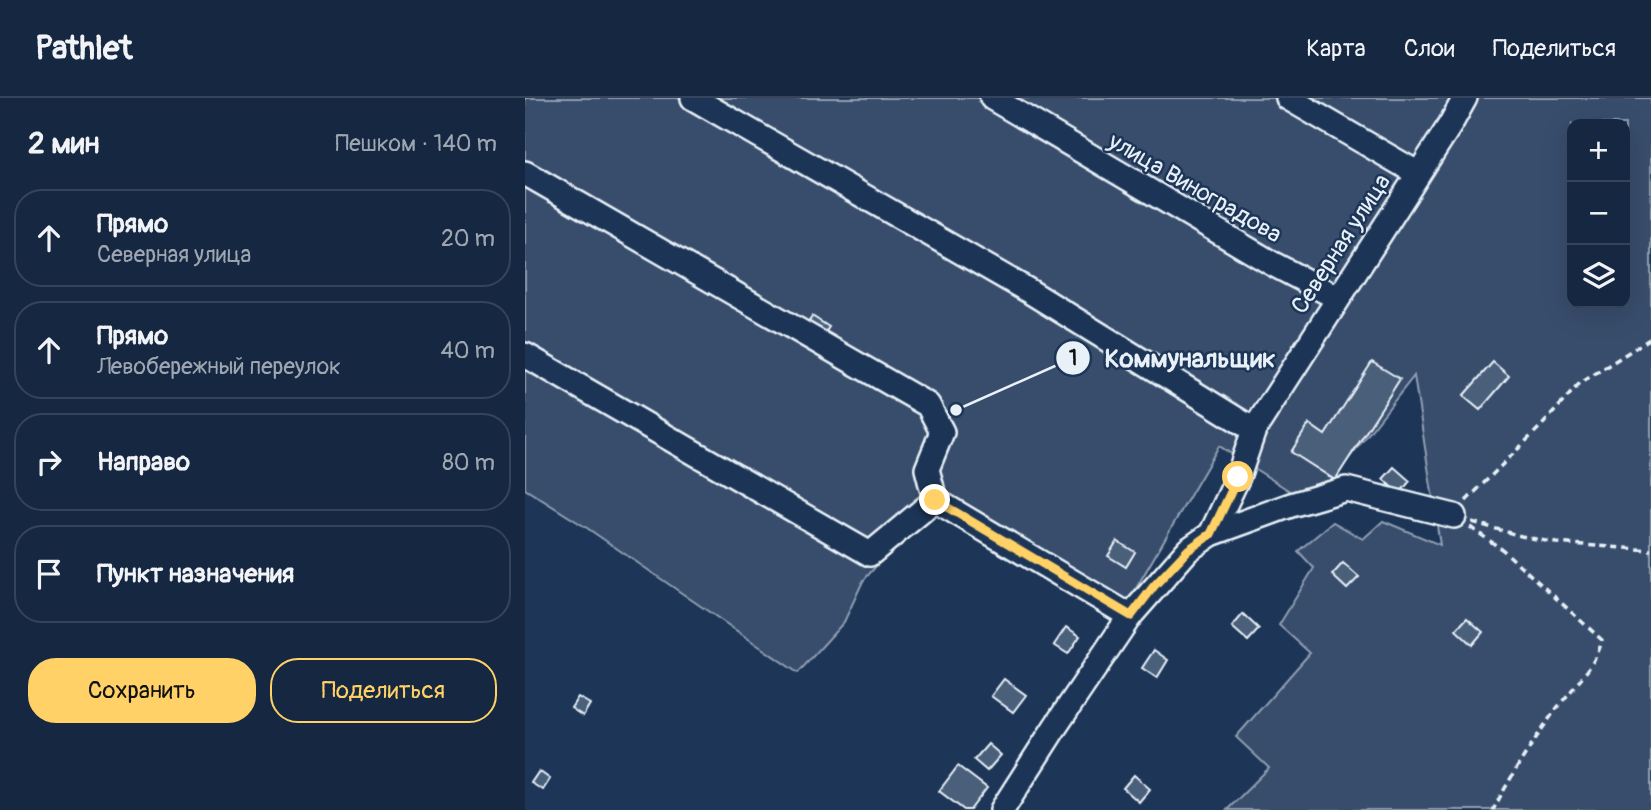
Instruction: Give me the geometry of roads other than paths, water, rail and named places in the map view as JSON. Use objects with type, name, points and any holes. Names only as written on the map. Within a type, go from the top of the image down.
[{"type":"street","points":[[693,98],[1029,291],[1254,430]]},
{"type":"street","name":"улица Виноградова","points":[[992,98],[1273,264],[1338,298]]},
{"type":"street","points":[[1288,98],[1417,173]]},
{"type":"street","name":"Северная улица","points":[[1211,534],[1238,477],[1254,430],[1465,98]]},
{"type":"street","points":[[525,173],[928,405],[941,432],[927,469],[935,500],[1131,616]]},
{"type":"street","points":[[525,355],[870,554],[935,500]]},
{"type":"street","points":[[1002,810],[1131,616],[1154,586],[1188,550],[1211,534],[1291,505],[1346,489],[1454,516]]},
{"type":"place","name":"Коммунальщик","points":[[956,410]]}]
